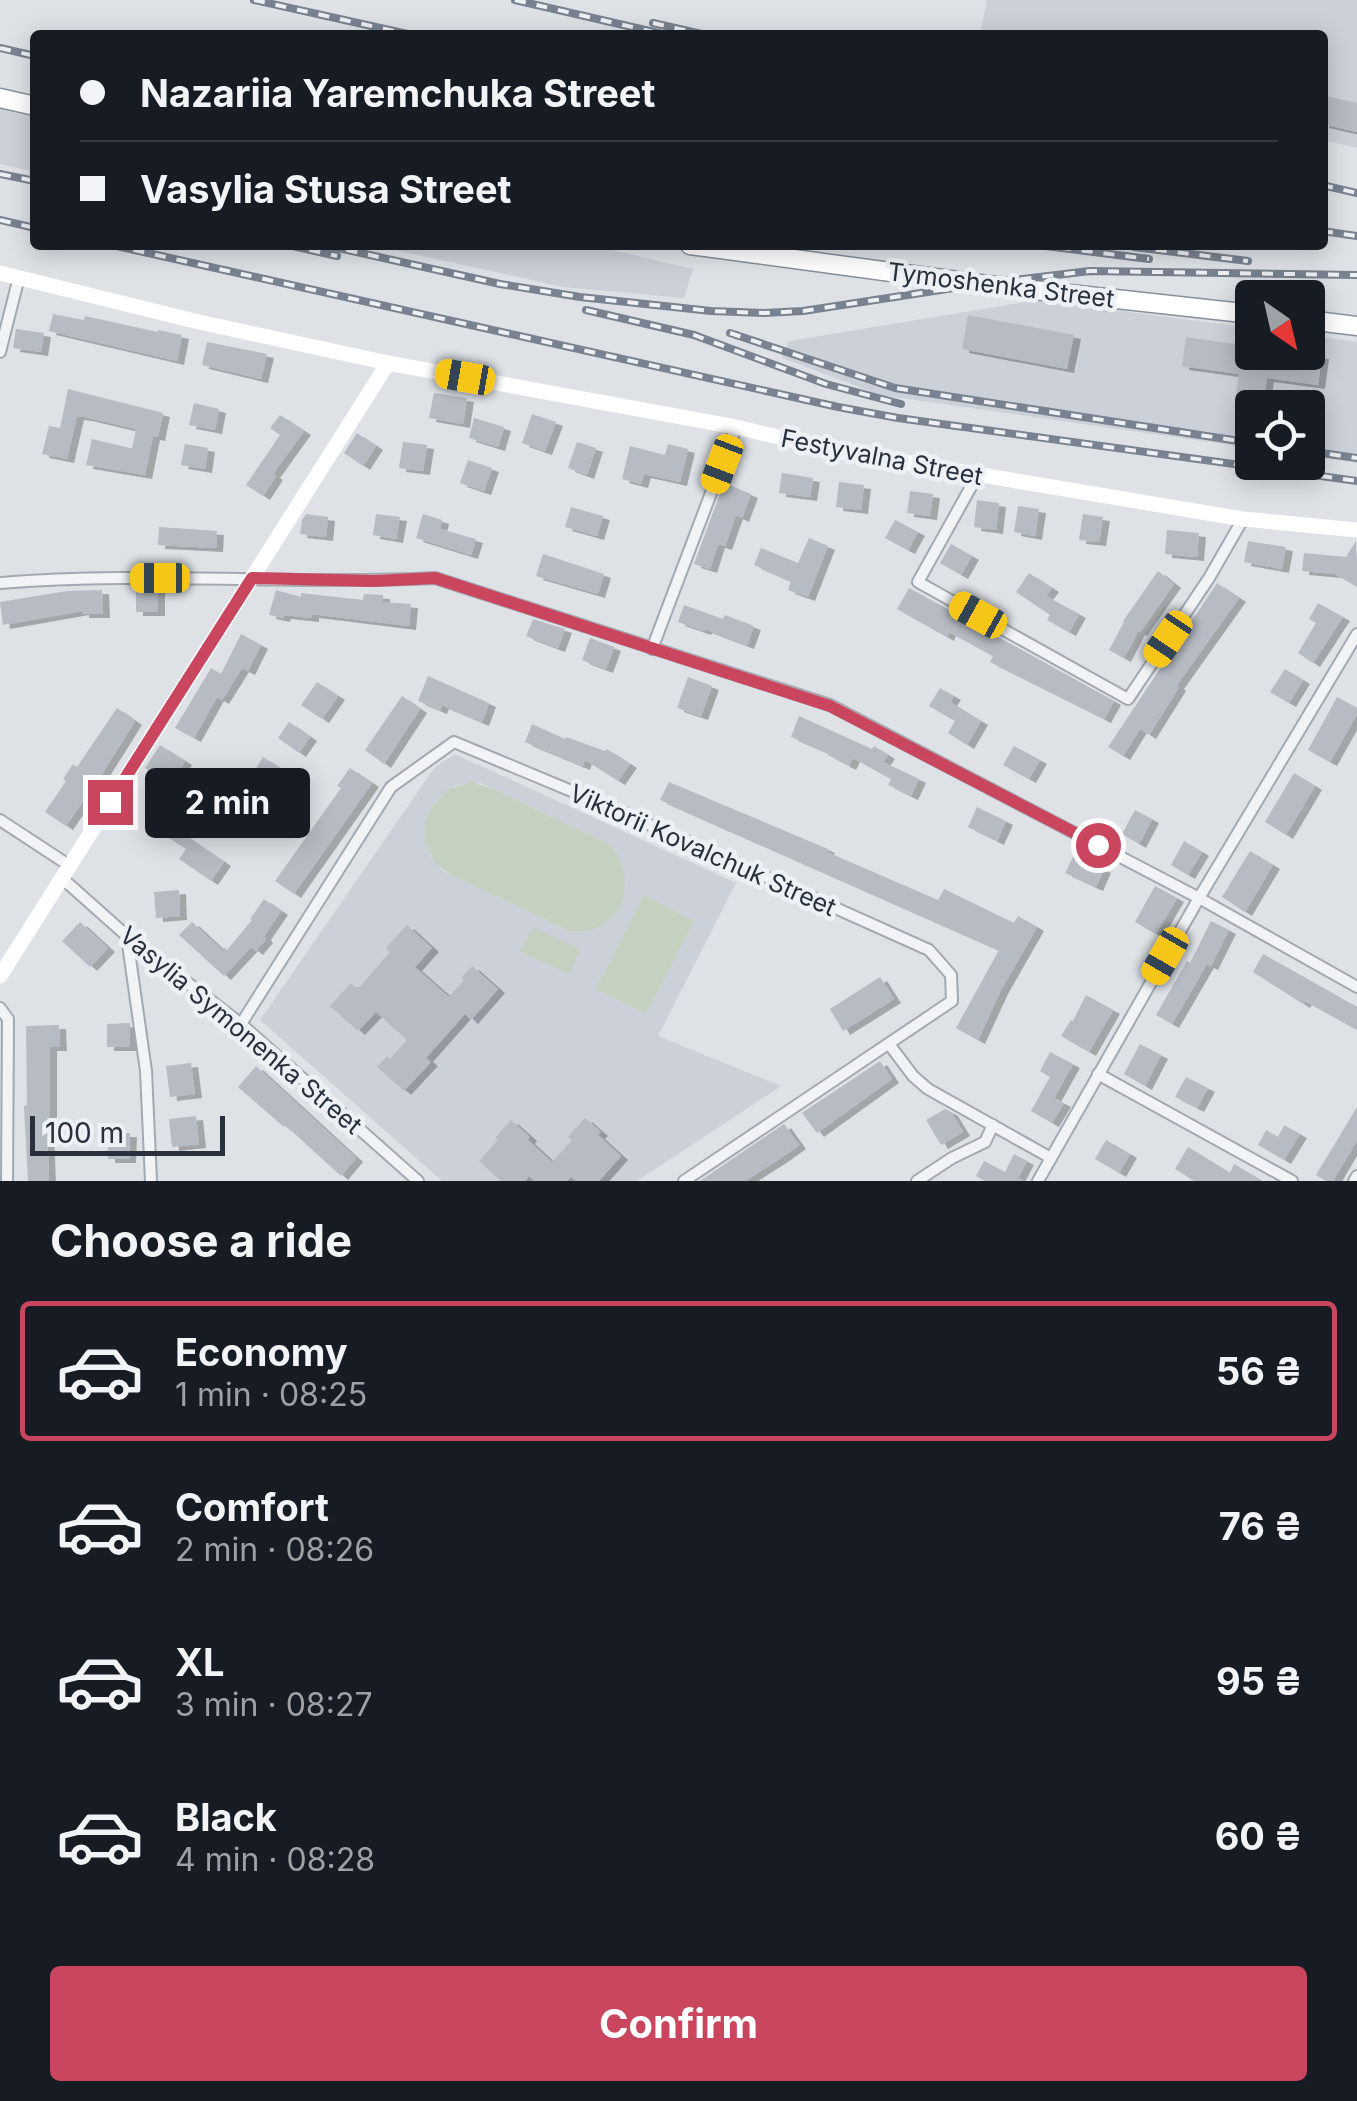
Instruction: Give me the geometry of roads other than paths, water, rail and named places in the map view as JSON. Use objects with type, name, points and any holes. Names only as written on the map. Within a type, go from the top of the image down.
[{"type":"highway","points":[[0,98],[30,105]]},
{"type":"highway","name":"Tymoshenka Street","points":[[727,250],[980,284],[1235,312]]},
{"type":"highway","points":[[1325,322],[1357,326]]},
{"type":"street","name":"Festyvalna Street","points":[[0,273],[388,363],[736,427],[838,450],[1243,519],[1357,530]]},
{"type":"street","points":[[0,352],[19,277]]},
{"type":"street","points":[[0,976],[388,363]]},
{"type":"street","points":[[652,650],[736,427]]},
{"type":"street","points":[[976,476],[918,582],[1128,699],[1209,578],[1243,519]]},
{"type":"street","points":[[0,584],[43,580],[435,578],[830,706],[1199,898],[1357,988]]},
{"type":"street","points":[[1038,1181],[1199,898],[1357,634]]},
{"type":"street","name":"Viktorii Kovalchuk Street","points":[[241,1024],[391,787],[454,742],[617,810],[929,950],[951,975],[952,1001],[684,1181]]},
{"type":"street","name":"Vasylia Symonenka Street","points":[[0,820],[66,873],[127,936],[241,1024],[418,1181]]},
{"type":"street","points":[[127,936],[146,1071],[151,1181]]},
{"type":"street","points":[[0,1008],[8,1019],[7,1181]]},
{"type":"street","points":[[889,1044],[928,1089],[1052,1158]]},
{"type":"street","points":[[1098,1074],[1292,1181]]},
{"type":"street","points":[[917,1181],[985,1142],[993,1125]]},
{"type":"railway","points":[[254,0],[389,30]]},
{"type":"railway","points":[[515,0],[645,30]]},
{"type":"railway","points":[[653,23],[684,30]]},
{"type":"railway","points":[[0,48],[30,55]]},
{"type":"railway","points":[[0,174],[30,180]]},
{"type":"railway","points":[[1328,186],[1357,193]]},
{"type":"railway","points":[[0,220],[30,227]]},
{"type":"railway","points":[[1328,232],[1357,236]]},
{"type":"railway","points":[[134,250],[838,407],[1357,481]]},
{"type":"railway","points":[[310,250],[337,256]]},
{"type":"railway","points":[[347,250],[500,284],[580,297],[764,313],[1090,271],[1357,275]]},
{"type":"railway","points":[[1078,250],[1149,259]]},
{"type":"railway","points":[[1158,250],[1248,261]]},
{"type":"railway","points":[[586,310],[694,335],[826,384],[901,404]]},
{"type":"railway","points":[[730,333],[895,388],[1235,440]]},
{"type":"railway","points":[[1325,453],[1357,458]]}]
